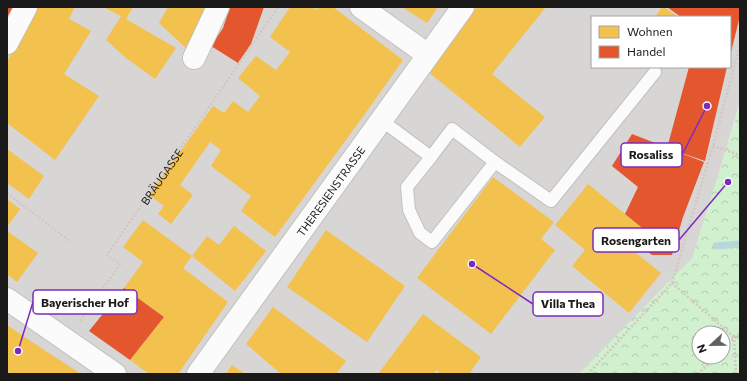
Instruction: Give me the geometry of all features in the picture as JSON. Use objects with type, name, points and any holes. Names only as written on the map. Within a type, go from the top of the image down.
[{"type":"street","points":[[7,43],[26,7]]},
{"type":"street","points":[[194,58],[218,7]]},
{"type":"street","points":[[361,7],[428,55]]},
{"type":"street","name":"THERESIENSTRASSE","points":[[198,374],[463,7]]},
{"type":"street","points":[[7,299],[115,374]]},
{"type":"lane","points":[[496,162],[432,242],[420,233],[409,210],[407,187],[452,129],[551,201],[655,72]]},
{"type":"lane","points":[[381,120],[431,157]]},
{"type":"path","name":"BRÄUGASSE","points":[[67,340],[120,264],[106,255],[278,7]]},
{"type":"path","points":[[588,374],[672,283],[713,146],[740,45]]},
{"type":"path","points":[[713,146],[740,154]]},
{"type":"path","points":[[7,193],[71,242]]},
{"type":"path","points":[[672,283],[734,338],[736,374]]},
{"type":"path","points":[[731,341],[740,333]]},
{"type":"path","points":[[734,338],[740,337]]},
{"type":"path","points":[[698,374],[707,365]]},
{"type":"shaded area","points":[[7,7],[740,7],[740,101],[693,261],[580,374],[7,374]]},
{"type":"shaded area","points":[[180,44],[223,73],[63,304],[33,283],[63,239],[20,209],[126,58],[156,78]]},
{"type":"green space","points":[[740,105],[740,374],[579,374],[692,258]]},
{"type":"building: Wohnen","points":[[35,7],[75,7],[69,19],[91,31],[64,74],[99,96],[55,160],[7,123],[7,62]]},
{"type":"building: Wohnen","points":[[103,7],[133,7],[126,19],[176,48],[155,79],[126,58],[106,40],[121,16]]},
{"type":"building: Wohnen","points":[[168,7],[207,7],[186,48],[159,23]]},
{"type":"building: Wohnen","points":[[290,7],[312,7],[316,10],[318,7],[333,7],[403,60],[275,237],[241,211],[251,196],[211,166],[221,150],[210,142],[180,185],[193,195],[171,224],[158,214],[164,206],[149,195],[213,106],[224,113],[233,101],[248,112],[260,96],[238,78],[256,56],[276,70],[290,52],[270,37]]},
{"type":"building: Wohnen","points":[[402,7],[438,7],[427,23]]},
{"type":"building: Wohnen","points":[[477,7],[546,7],[492,74],[545,117],[520,147],[426,70]]},
{"type":"building: Wohnen","points":[[662,7],[664,7],[677,16],[656,16]]},
{"type":"building: Wohnen","points":[[7,149],[44,176],[29,199],[7,183]]},
{"type":"building: Wohnen","points":[[493,177],[554,222],[541,239],[555,250],[491,334],[417,278]]},
{"type":"building: Wohnen","points":[[588,184],[646,231],[631,249],[661,273],[629,313],[572,266],[585,250],[555,225]]},
{"type":"building: Wohnen","points":[[7,199],[20,209],[7,227]]},
{"type":"building: Wohnen","points":[[143,220],[192,256],[183,268],[228,302],[178,374],[149,374],[130,360],[164,317],[124,288],[143,262],[123,247]]},
{"type":"building: Wohnen","points":[[234,226],[266,251],[235,291],[192,256],[207,236],[219,245]]},
{"type":"building: Wohnen","points":[[326,230],[405,286],[367,342],[287,287]]},
{"type":"building: Wohnen","points":[[7,231],[38,253],[17,282],[7,274]]},
{"type":"building: Wohnen","points":[[273,307],[346,361],[336,374],[281,374],[246,344]]},
{"type":"building: Wohnen","points":[[423,314],[481,357],[469,374],[441,374],[436,370],[434,374],[378,374]]},
{"type":"building: Wohnen","points":[[7,325],[81,374],[9,374],[10,373],[7,371]]},
{"type":"building: Wohnen","points":[[232,365],[245,374],[226,374]]},
{"type":"building: Handel","points":[[7,7],[15,7],[7,21]]},
{"type":"building: Handel","points":[[230,7],[264,7],[251,44],[238,63],[211,46],[223,28]]},
{"type":"building: Handel","points":[[667,7],[740,7],[740,16],[731,52],[731,16],[680,16]]},
{"type":"building: Handel","points":[[689,68],[727,68],[705,161],[667,148]]},
{"type":"building: Handel","points":[[632,134],[704,162],[683,217],[672,255],[652,255],[636,243],[646,231],[625,214],[638,187],[612,166]]},
{"type":"building: Handel","points":[[124,288],[164,317],[130,360],[89,331]]},
{"type":"waterway","points":[[716,246],[740,244]]},
{"type":"place","name":"Rosaliss","points":[[707,106]]},
{"type":"place","name":"Rosengarten","points":[[728,182]]},
{"type":"place","name":"Villa Thea","points":[[472,264]]},
{"type":"place","name":"Bayerischer Hof","points":[[18,351]]}]
